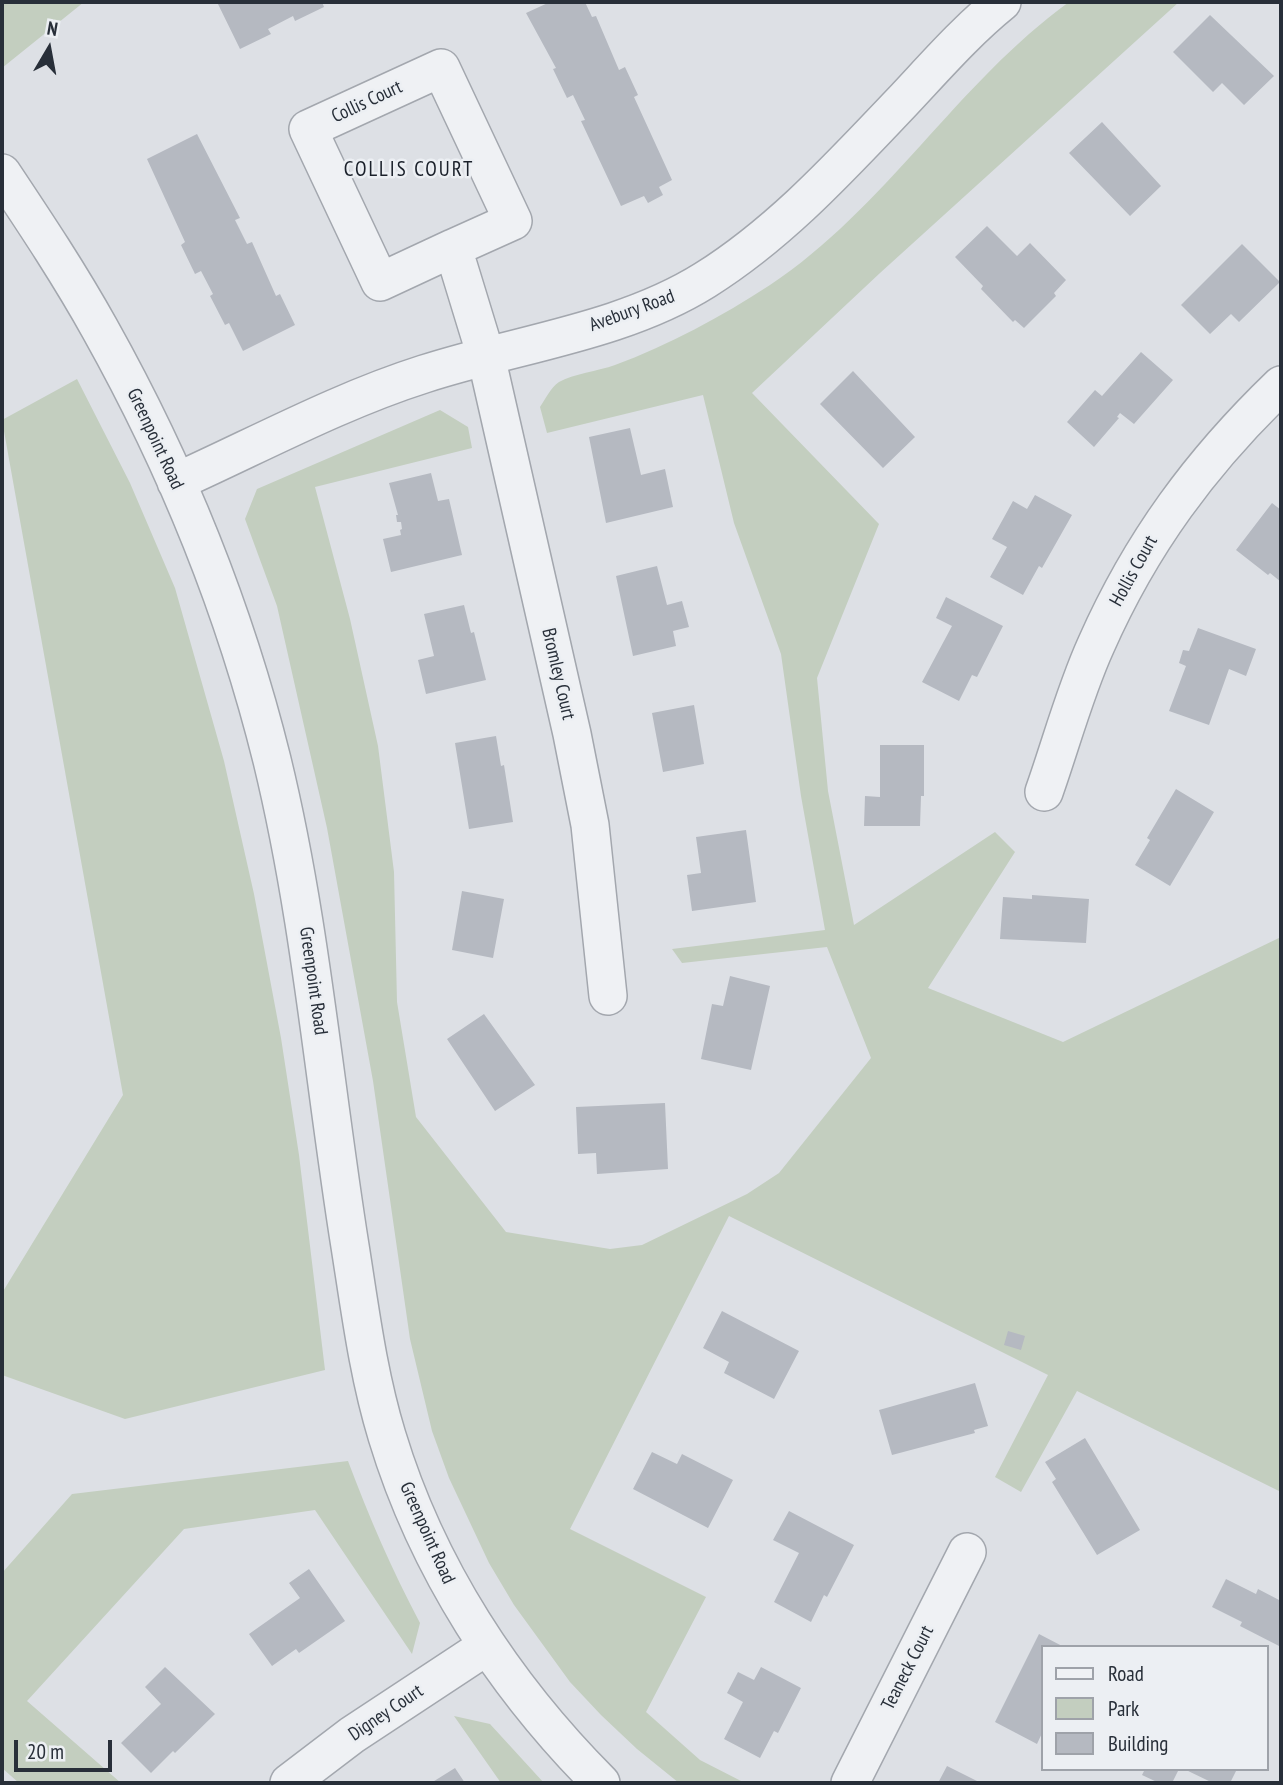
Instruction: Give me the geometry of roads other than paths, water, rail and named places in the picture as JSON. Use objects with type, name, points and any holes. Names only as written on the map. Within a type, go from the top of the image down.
[{"type":"street","name":"Avebury Road","points":[[176,482],[363,397],[424,374],[607,323],[657,306],[703,281],[747,252],[786,220],[959,41],[1002,2]]},
{"type":"street","name":"Collis Court","points":[[441,68],[513,221],[453,248],[380,282],[308,129],[441,68]]},
{"type":"street","name":"Greenpoint Road","points":[[2,173],[100,328],[176,482],[240,650],[271,757],[288,830],[306,930],[370,1369],[387,1436],[410,1502],[444,1576],[486,1646],[551,1731],[601,1783]]},
{"type":"street","points":[[453,248],[486,356]]},
{"type":"street","name":"Bromley Court","points":[[486,356],[590,825],[608,996]]},
{"type":"street","name":"Hollis Court","points":[[1044,792],[1094,648],[1128,578],[1162,523],[1219,448],[1281,385]]},
{"type":"street","name":"Teaneck Court","points":[[850,1783],[967,1552]]},
{"type":"street","name":"Digney Court","points":[[289,1783],[352,1735],[486,1646]]},
{"type":"district","name":"COLLIS COURT","points":[[409,170]]}]
